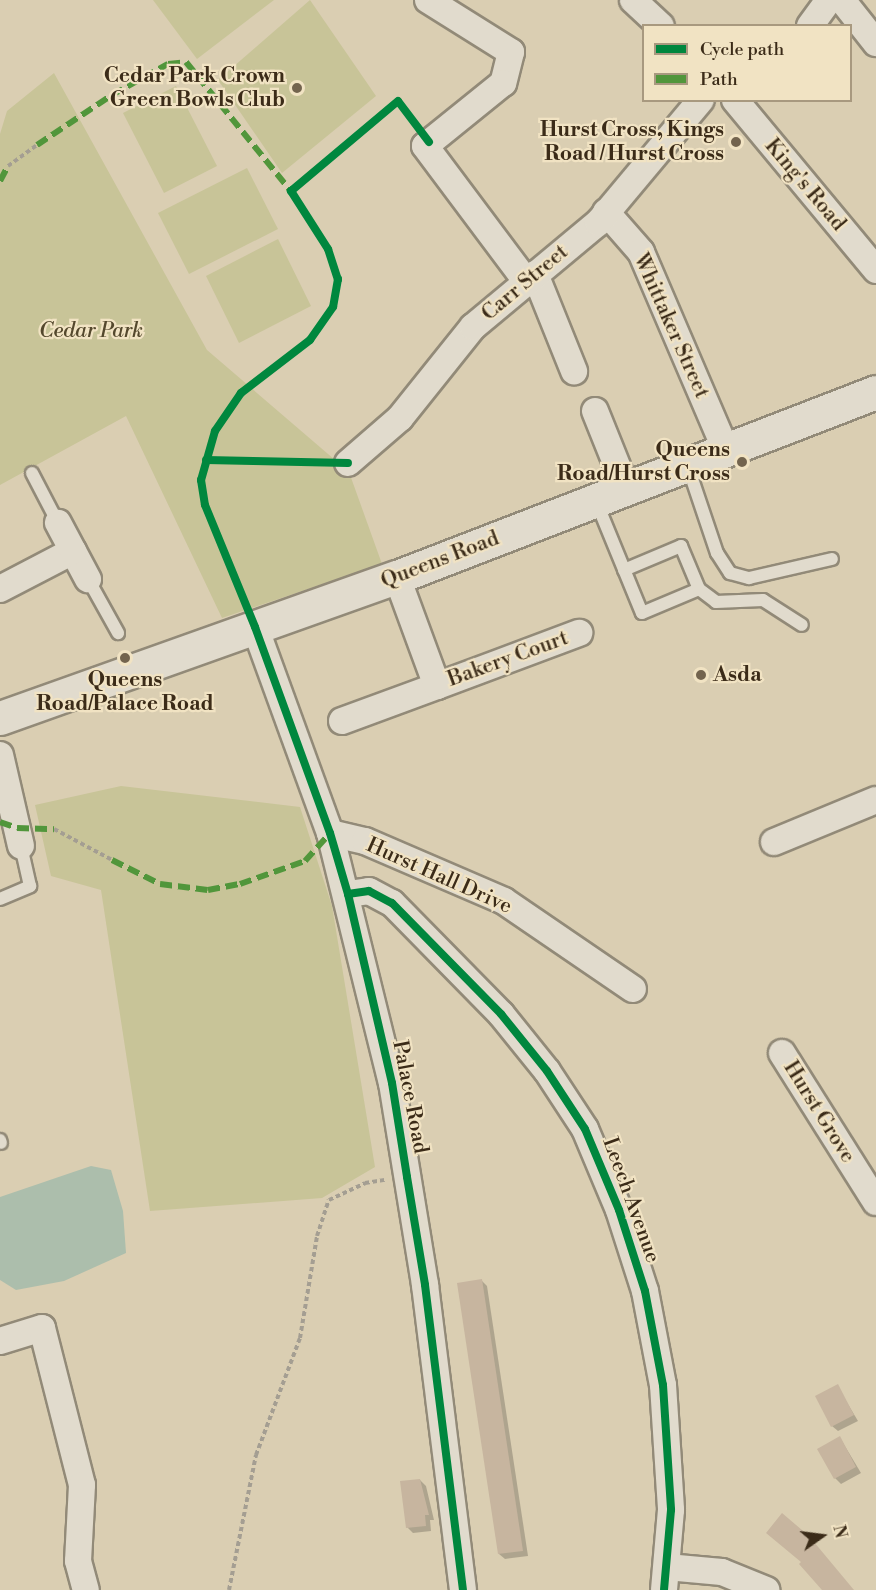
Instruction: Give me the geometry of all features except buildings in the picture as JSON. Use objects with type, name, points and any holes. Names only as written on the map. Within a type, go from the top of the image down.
[{"type":"main road","name":"Queens Road","points":[[0,718],[397,577],[725,448],[876,392]]},
{"type":"street","points":[[428,0],[511,52],[503,83],[425,146],[530,278],[574,370]]},
{"type":"street","points":[[633,0],[659,24]]},
{"type":"street","points":[[811,24],[829,0]]},
{"type":"street","points":[[842,0],[876,43]]},
{"type":"street","name":"Carr Street","points":[[348,463],[400,417],[473,327],[606,212],[699,102]]},
{"type":"street","name":"King's Road","points":[[745,105],[876,270]]},
{"type":"street","name":"Whittaker Street","points":[[606,212],[641,252],[725,448]]},
{"type":"street","points":[[595,411],[626,488]]},
{"type":"street","points":[[58,523],[88,579]]},
{"type":"street","points":[[0,589],[73,551]]},
{"type":"street","name":"Bakery Court","points":[[397,577],[437,686]]},
{"type":"street","name":"Palace Road","points":[[255,627],[330,833],[348,894],[392,1083],[407,1177],[463,1590]]},
{"type":"street","name":"Bakery Court","points":[[342,721],[579,633]]},
{"type":"street","points":[[0,755],[21,846]]},
{"type":"street","points":[[774,842],[876,800]]},
{"type":"street","name":"Hurst Hall Drive","points":[[330,833],[365,841],[504,901],[633,989]]},
{"type":"street","name":"Leech Avenue","points":[[348,894],[369,891],[392,903],[501,1014],[547,1071],[585,1129],[619,1210],[645,1292],[663,1385],[671,1510],[666,1578]]},
{"type":"street","name":"Hurst Grove","points":[[782,1053],[876,1202]]},
{"type":"street","points":[[0,1341],[42,1328],[82,1485],[78,1561],[86,1590]]},
{"type":"street","points":[[666,1578],[722,1572],[766,1590]]},
{"type":"lane","points":[[687,463],[717,553],[730,573],[749,578],[832,559]]},
{"type":"lane","points":[[32,472],[58,523]]},
{"type":"lane","points":[[595,500],[642,613],[699,589]]},
{"type":"lane","points":[[624,570],[681,546],[699,589],[716,602],[763,600],[802,625]]},
{"type":"lane","points":[[88,579],[118,633]]},
{"type":"lane","points":[[0,899],[30,886],[21,846]]},
{"type":"path","points":[[8,166],[37,145]]},
{"type":"path","points":[[54,829],[112,860]]},
{"type":"path","points":[[229,1590],[256,1455],[300,1338],[317,1236],[329,1200],[365,1183],[407,1177]]},
{"type":"green space","name":"Cedar Park Crown Green Bowls Club","points":[[153,0],[274,0],[197,59]]},
{"type":"green space","name":"Cedar Park Crown Green Bowls Club","points":[[310,0],[376,96],[282,173],[218,80]]},
{"type":"green space","name":"Cedar Park","points":[[54,73],[207,350],[349,472],[382,564],[222,618],[126,416],[0,485],[0,134],[7,111]]},
{"type":"green space","points":[[176,86],[217,166],[164,193],[123,113]]},
{"type":"green space","points":[[247,168],[278,229],[189,274],[158,213]]},
{"type":"green space","points":[[278,239],[311,306],[239,343],[206,276]]},
{"type":"green space","points":[[121,786],[300,807],[332,906],[375,1167],[322,1198],[150,1211],[101,890],[51,876],[35,805]]},
{"type":"shaded area","points":[[91,1166],[111,1170],[123,1211],[126,1253],[64,1281],[16,1290],[0,1280],[0,1197]]},
{"type":"marked path","points":[[37,145],[112,95],[168,64],[186,62],[291,191]]},
{"type":"marked path","points":[[0,181],[8,166]]},
{"type":"marked path","points":[[0,822],[17,828],[54,829]]},
{"type":"marked path","points":[[112,860],[160,884],[208,890],[240,884],[305,861],[330,833]]},
{"type":"cycle path","points":[[429,142],[398,101],[291,191],[328,249],[338,279],[333,307],[310,340],[241,393],[215,431],[201,480],[205,505],[255,627],[330,833],[348,894],[392,1083],[425,1285],[463,1590]]},
{"type":"cycle path","points":[[206,460],[348,463]]},
{"type":"cycle path","points":[[348,894],[369,891],[392,903],[501,1014],[547,1071],[585,1129],[619,1210],[645,1291],[663,1385],[671,1510],[664,1590]]},
{"type":"place","name":"Cedar Park Crown Green Bowls Club","points":[[297,88]]},
{"type":"place","name":"Hurst Cross, Kings Road / Hurst Cross","points":[[736,142]]},
{"type":"place","name":"Queens Road/Hurst Cross","points":[[742,462]]},
{"type":"place","name":"Queens Road/Palace Road","points":[[125,658]]},
{"type":"place","name":"Asda","points":[[701,675]]}]
